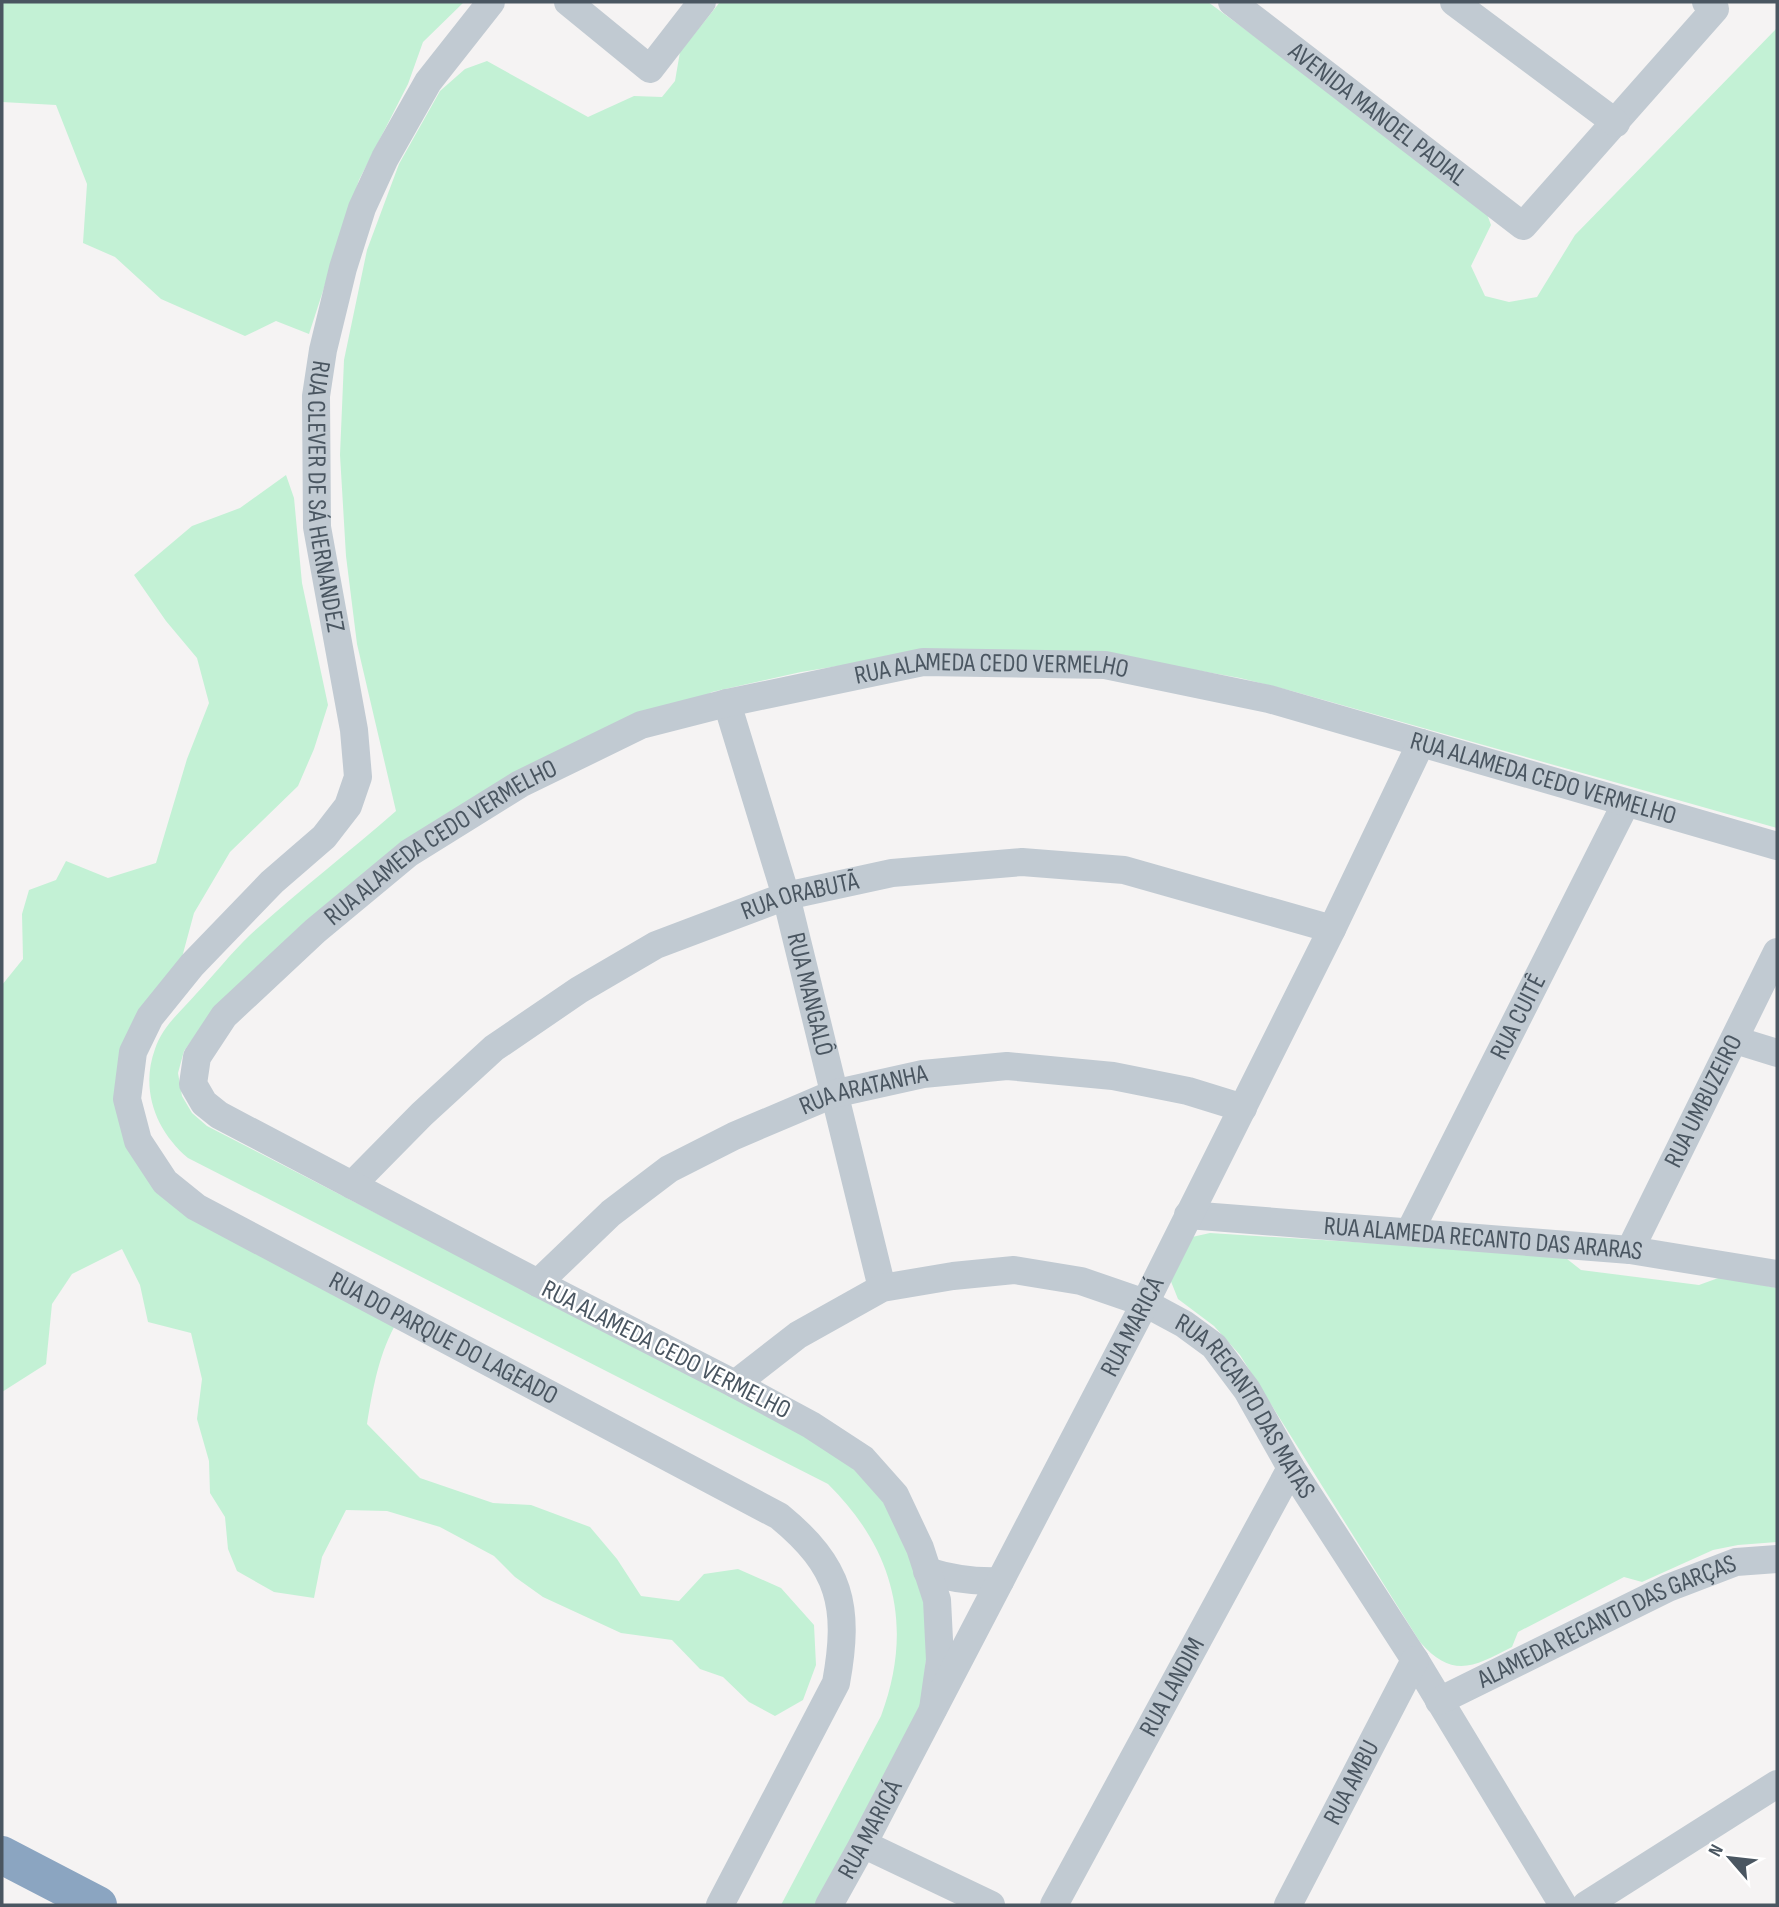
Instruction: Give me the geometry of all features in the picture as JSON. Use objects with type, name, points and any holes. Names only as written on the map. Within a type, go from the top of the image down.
[{"type":"highway","points":[[2,1855],[98,1905]]},
{"type":"street","name":"RUA CLEVER DE SÁ HERNANDEZ","points":[[358,777],[354,730],[317,527],[316,396],[323,350],[343,268],[362,208],[407,117],[428,82],[491,2]]},
{"type":"street","points":[[463,38],[513,2]]},
{"type":"street","points":[[568,2],[650,69],[702,2]]},
{"type":"street","name":"AVENIDA MANOEL PADIAL","points":[[1232,2],[1523,226],[1616,123]]},
{"type":"street","points":[[1454,2],[1616,123],[1710,6]]},
{"type":"street","name":"RUA ALAMEDA CEDO VERMELHO","points":[[933,1709],[940,1660],[937,1600],[920,1548],[895,1495],[863,1459],[811,1425],[735,1384],[219,1115],[204,1102],[193,1084],[197,1057],[224,1016],[315,931],[409,853],[520,784],[641,725],[727,703],[923,662],[1105,665],[1269,699],[1777,846]]},
{"type":"street","name":"RUA MANGALÔ","points":[[727,703],[786,896],[882,1288]]},
{"type":"street","name":"RUA MARICÁ","points":[[829,1905],[1145,1303],[1332,929],[1421,743]]},
{"type":"street","name":"RUA DO PARQUE DO LAGEADO","points":[[358,777],[348,806],[324,837],[272,882],[192,965],[150,1017],[133,1052],[127,1099],[138,1141],[165,1182],[196,1208],[779,1516],[800,1534],[818,1555],[835,1586],[843,1616],[843,1647],[836,1683],[720,1905]]},
{"type":"street","name":"RUA CUITÊ","points":[[1410,1231],[1626,803]]},
{"type":"street","name":"RUA ORABUTÃ","points":[[352,1185],[422,1114],[494,1048],[579,990],[656,945],[786,896],[892,873],[1022,862],[1124,870],[1332,929]]},
{"type":"street","name":"RUA UMBUZEIRO","points":[[1630,1250],[1777,952]]},
{"type":"street","points":[[1735,1040],[1777,1053]]},
{"type":"street","name":"RUA ARATANHA","points":[[538,1283],[611,1213],[669,1169],[734,1136],[833,1094],[923,1074],[1007,1066],[1113,1076],[1188,1091],[1243,1108]]},
{"type":"street","name":"RUA ALAMEDA RECANTO DAS ARARAS","points":[[1188,1215],[1630,1250],[1777,1275]]},
{"type":"street","name":"RUA RECANTO DAS MATAS","points":[[735,1384],[798,1335],[882,1288],[953,1276],[1014,1270],[1081,1280],[1145,1303],[1184,1324],[1214,1346],[1247,1390],[1291,1468],[1415,1660],[1563,1905]]},
{"type":"street","name":"RUA LANDIM","points":[[1054,1905],[1291,1468]]},
{"type":"street","name":"ALAMEDA RECANTO DAS GARÇAS","points":[[1439,1701],[1668,1588],[1736,1562],[1777,1559]]},
{"type":"street","points":[[928,1571],[962,1580],[1000,1581]]},
{"type":"street","name":"RUA AMBU","points":[[1289,1905],[1415,1660]]},
{"type":"street","points":[[1586,1905],[1777,1784]]},
{"type":"street","points":[[863,1844],[990,1905]]},
{"type":"green space","points":[[2,2],[464,2],[423,42],[408,84],[359,180],[309,334],[276,321],[245,336],[161,299],[115,257],[83,243],[87,184],[56,105],[2,102]]},
{"type":"green space","points":[[720,2],[1208,2],[1484,206],[1491,225],[1471,266],[1485,296],[1509,302],[1537,297],[1575,235],[1777,28],[1777,828],[1240,678],[1134,659],[894,657],[801,672],[712,692],[370,869],[296,930],[210,1015],[184,1051],[178,1073],[182,1096],[192,1113],[207,1126],[799,1431],[844,1459],[878,1494],[904,1534],[930,1624],[920,1715],[819,1905],[781,1905],[881,1716],[891,1683],[896,1652],[892,1592],[883,1563],[851,1509],[828,1484],[188,1158],[167,1135],[160,1122],[150,1094],[149,1080],[155,1049],[162,1034],[236,949],[286,903],[396,811],[357,644],[346,556],[340,455],[344,360],[367,250],[399,164],[440,91],[465,69],[487,61],[588,117],[634,96],[662,97],[675,81],[680,52]]},
{"type":"green space","points":[[286,475],[294,498],[302,583],[328,705],[314,749],[298,786],[230,852],[194,913],[181,961],[125,1060],[140,1158],[398,1320],[381,1357],[367,1424],[420,1478],[493,1503],[531,1505],[590,1527],[617,1559],[641,1596],[679,1601],[704,1574],[738,1569],[781,1588],[814,1625],[816,1665],[803,1700],[775,1716],[749,1702],[723,1677],[700,1669],[672,1640],[621,1633],[543,1597],[515,1577],[494,1556],[440,1527],[387,1511],[346,1510],[322,1557],[314,1598],[274,1592],[237,1571],[228,1549],[225,1517],[210,1493],[209,1461],[197,1419],[202,1379],[191,1333],[148,1322],[140,1285],[122,1249],[72,1274],[52,1304],[46,1364],[2,1392],[2,985],[23,959],[22,914],[29,890],[56,880],[66,861],[108,878],[156,863],[187,759],[209,703],[197,658],[166,621],[134,575],[192,526],[240,508]]},
{"type":"green space","points":[[1210,1233],[1562,1255],[1581,1270],[1699,1285],[1721,1277],[1777,1288],[1777,1542],[1713,1550],[1642,1582],[1624,1577],[1518,1632],[1512,1647],[1487,1660],[1464,1666],[1443,1661],[1420,1642],[1240,1355],[1214,1326],[1178,1299],[1170,1279],[1192,1237]]}]
